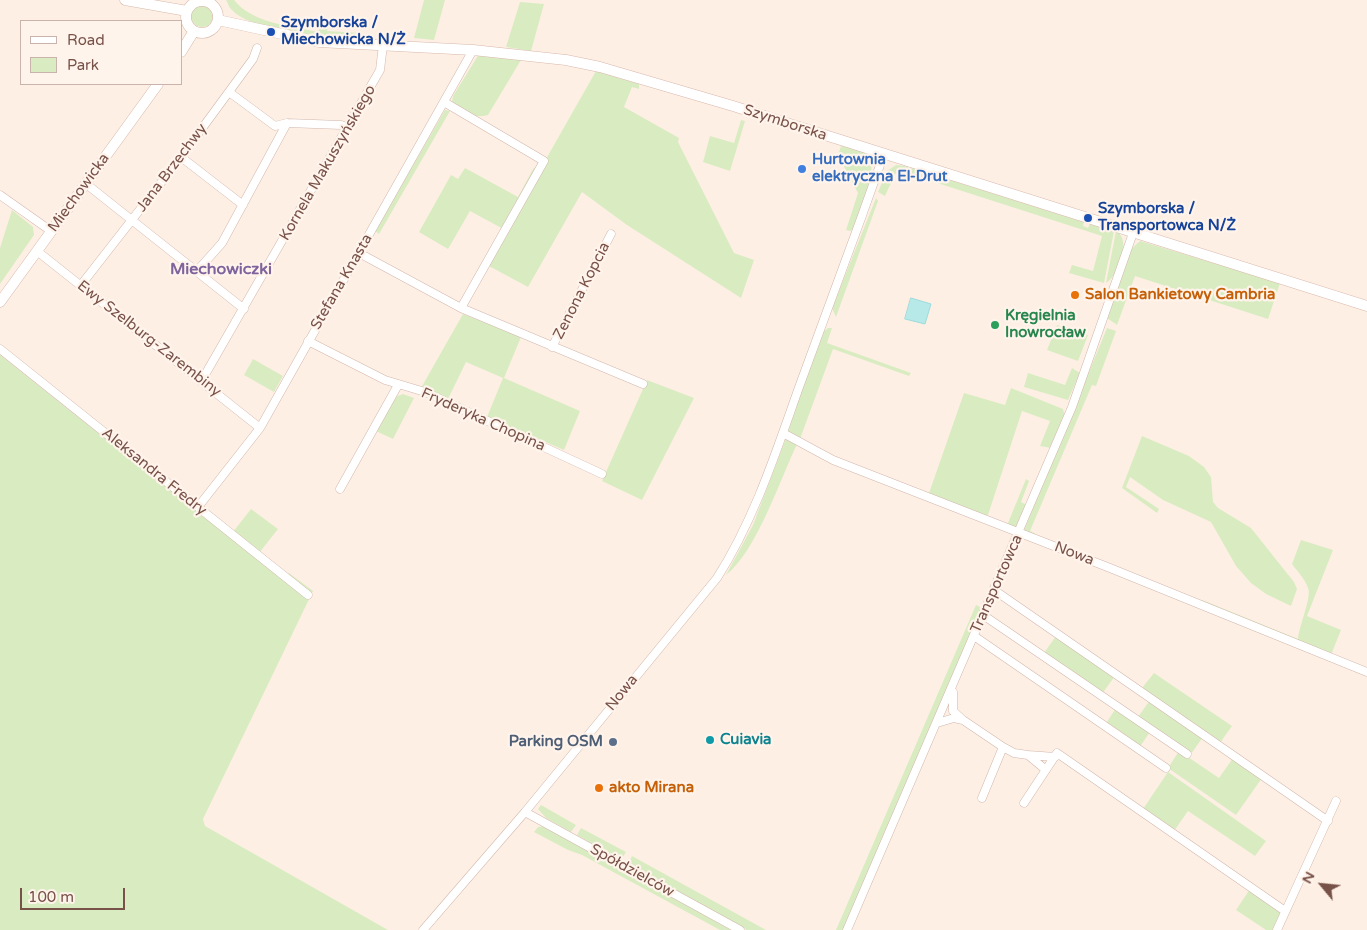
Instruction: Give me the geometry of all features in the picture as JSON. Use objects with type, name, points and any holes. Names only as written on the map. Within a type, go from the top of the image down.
[{"type":"street","points":[[125,0],[187,12]]},
{"type":"street","points":[[197,1],[209,1],[215,7],[218,20],[210,31],[204,33],[194,31],[188,24],[187,12],[197,1]]},
{"type":"street","name":"Szymborska","points":[[218,20],[299,39],[474,50],[566,60],[600,67],[1367,306]]},
{"type":"street","points":[[182,50],[194,31]]},
{"type":"street","name":"Kornela Makuszyńskiego","points":[[202,380],[380,70],[383,45]]},
{"type":"street","name":"Jana Brzechwy","points":[[81,286],[181,157],[253,59],[258,48]]},
{"type":"street","name":"Stefana Knasta","points":[[198,506],[260,428],[474,50]]},
{"type":"street","name":"Miechowicka","points":[[0,302],[157,85]]},
{"type":"street","points":[[229,92],[275,126],[287,123],[340,125],[348,128]]},
{"type":"street","points":[[444,102],[544,161],[461,308]]},
{"type":"street","points":[[197,271],[222,243],[287,123]]},
{"type":"street","name":"Nowa","points":[[424,930],[525,812],[717,578],[749,523],[884,154]]},
{"type":"street","points":[[181,157],[243,205]]},
{"type":"street","points":[[86,183],[244,308]]},
{"type":"street","points":[[0,195],[51,231]]},
{"type":"street","name":"Transportowca","points":[[847,930],[1072,408],[1133,233]]},
{"type":"street","name":"Zenona Kopcia","points":[[552,347],[611,234]]},
{"type":"street","name":"Ewy Szelburg-Zarembiny","points":[[37,251],[202,380],[260,428]]},
{"type":"street","points":[[359,253],[461,308],[643,384]]},
{"type":"street","name":"Fryderyka Chopina","points":[[308,341],[398,385],[425,392],[453,404],[602,474]]},
{"type":"street","name":"Aleksandra Fredry","points":[[0,349],[308,595]]},
{"type":"street","points":[[340,489],[398,385]]},
{"type":"street","name":"Nowa","points":[[783,432],[833,460],[1367,672]]},
{"type":"street","points":[[994,590],[1328,821]]},
{"type":"street","points":[[983,615],[1187,754]]},
{"type":"street","points":[[974,636],[1166,768]]},
{"type":"street","points":[[954,682],[951,702],[953,711],[963,720],[1014,753],[1055,757]]},
{"type":"street","points":[[936,723],[954,718],[963,720]]},
{"type":"street","points":[[982,798],[1003,747]]},
{"type":"street","points":[[1024,803],[1057,753],[1285,911]]},
{"type":"street","points":[[1028,754],[1046,770]]},
{"type":"street","points":[[1277,930],[1336,801]]},
{"type":"street","name":"Spółdzielców","points":[[525,812],[740,930]]},
{"type":"green space","points":[[226,0],[234,0],[242,8],[261,19],[318,32],[322,20],[329,21],[327,31],[361,33],[363,36],[360,41],[347,40],[274,29],[242,18],[231,9]]},
{"type":"green space","points":[[424,0],[445,0],[434,40],[414,38]]},
{"type":"green space","points":[[520,2],[544,4],[531,51],[506,47]]},
{"type":"green space","points":[[202,5],[212,12],[213,16],[206,26],[202,27],[192,20],[191,16],[198,6]]},
{"type":"green space","points":[[479,54],[521,60],[488,115],[473,116],[464,112],[452,102],[453,96]]},
{"type":"green space","points":[[596,71],[639,84],[639,89],[632,87],[624,107],[679,138],[678,142],[734,253],[754,260],[741,298],[627,225],[582,192],[528,287],[489,266],[507,231],[470,211],[448,249],[419,232],[451,175],[458,179],[465,168],[518,197],[533,169],[546,159]]},
{"type":"green space","points":[[445,110],[450,111],[379,234],[375,231]]},
{"type":"green space","points":[[741,120],[745,121],[730,171],[703,162],[710,136],[734,143]]},
{"type":"green space","points":[[841,146],[862,151],[871,160],[870,179],[867,190],[854,229],[850,231],[846,230],[858,193],[838,155]]},
{"type":"green space","points":[[896,165],[905,166],[1084,222],[1083,226],[1088,228],[1090,224],[1114,231],[1104,283],[1069,273],[1072,265],[1093,271],[1102,236],[900,171],[895,174],[885,196],[878,192],[887,171]]},
{"type":"green space","points":[[876,198],[878,201],[836,317],[832,308]]},
{"type":"green space","points":[[12,210],[33,227],[34,235],[0,284],[0,248]]},
{"type":"green space","points":[[1116,231],[1121,235],[1123,242],[1122,257],[1115,273],[1106,283]]},
{"type":"green space","points":[[1140,241],[1280,283],[1268,319],[1135,276],[1117,325],[1107,318],[1131,249]]},
{"type":"green space","points":[[463,314],[521,337],[504,378],[580,411],[564,450],[487,417],[503,378],[466,362],[448,399],[421,388]]},
{"type":"green space","points":[[1057,325],[1088,335],[1078,361],[1047,350]]},
{"type":"green space","points":[[828,328],[832,328],[827,343],[911,373],[909,376],[833,349],[800,439],[787,432],[823,332]]},
{"type":"green space","points":[[1107,328],[1116,331],[1096,386],[1092,385],[1030,531],[1036,534],[1034,537],[1024,530]]},
{"type":"green space","points":[[0,355],[229,537],[251,509],[278,529],[259,553],[287,575],[289,573],[313,591],[203,819],[205,826],[388,930],[0,930]]},
{"type":"green space","points":[[253,359],[283,376],[274,392],[244,375]]},
{"type":"green space","points":[[1072,368],[1080,373],[1068,400],[1024,387],[1028,373],[1065,385]]},
{"type":"green space","points":[[647,380],[694,398],[642,500],[602,481]]},
{"type":"green space","points":[[1011,388],[1063,409],[1065,416],[1051,448],[1040,446],[1050,421],[1022,411],[987,518],[928,496],[964,393],[1005,405]]},
{"type":"green space","points":[[403,394],[414,398],[393,439],[376,431],[395,397]]},
{"type":"green space","points":[[1142,436],[1189,456],[1204,467],[1211,477],[1213,502],[1218,508],[1251,528],[1294,582],[1297,589],[1291,606],[1266,594],[1251,583],[1236,566],[1211,522],[1163,500],[1130,477],[1126,487],[1159,509],[1157,513],[1122,488]]},
{"type":"green space","points":[[786,438],[797,444],[775,495],[747,550],[726,575],[753,525]]},
{"type":"green space","points":[[1026,479],[1029,481],[1021,502],[1027,505],[1016,528],[1006,524]]},
{"type":"green space","points":[[1301,540],[1333,550],[1307,616],[1341,630],[1331,655],[1201,602],[1202,600],[1298,639],[1309,592],[1305,581],[1292,564]]},
{"type":"green space","points":[[976,605],[982,608],[843,930],[836,930]]},
{"type":"green space","points":[[1056,636],[1115,676],[1102,694],[1044,653]]},
{"type":"green space","points":[[1154,673],[1232,726],[1220,743],[1142,688]]},
{"type":"green space","points":[[1150,700],[1203,737],[1191,754],[1138,717]]},
{"type":"green space","points":[[1116,708],[1150,732],[1139,748],[1105,725]]},
{"type":"green space","points":[[1179,751],[1219,778],[1233,758],[1262,778],[1236,815],[1168,768]]},
{"type":"green space","points":[[1168,772],[1266,841],[1255,856],[1188,811],[1174,831],[1143,809]]},
{"type":"green space","points":[[541,805],[576,825],[571,832],[546,818],[538,809]]},
{"type":"green space","points":[[545,826],[731,930],[720,930],[582,855],[568,850],[534,832],[538,827]]},
{"type":"green space","points":[[581,828],[626,852],[621,860],[577,835]]},
{"type":"green space","points":[[632,856],[766,930],[747,930],[628,864]]},
{"type":"green space","points":[[1250,889],[1281,911],[1274,930],[1266,930],[1236,910]]},
{"type":"water","points":[[911,298],[931,304],[925,324],[905,319]]},
{"type":"place","name":"Szymborska / Miechowicka N/Ż","points":[[271,32]]},
{"type":"place","name":"Hurtownia elektryczna El-Drut","points":[[802,169]]},
{"type":"place","name":"Szymborska / Transportowca N/Ż","points":[[1088,218]]},
{"type":"place","name":"Salon Bankietowy Cambria","points":[[1075,295]]},
{"type":"place","name":"Kręgielnia Inowrocław","points":[[995,325]]},
{"type":"place","name":"Cuiavia","points":[[710,740]]},
{"type":"place","name":"Parking OSM","points":[[613,742]]},
{"type":"place","name":"akto Mirana","points":[[599,788]]},
{"type":"district","name":"Miechowiczki","points":[[221,270]]}]
